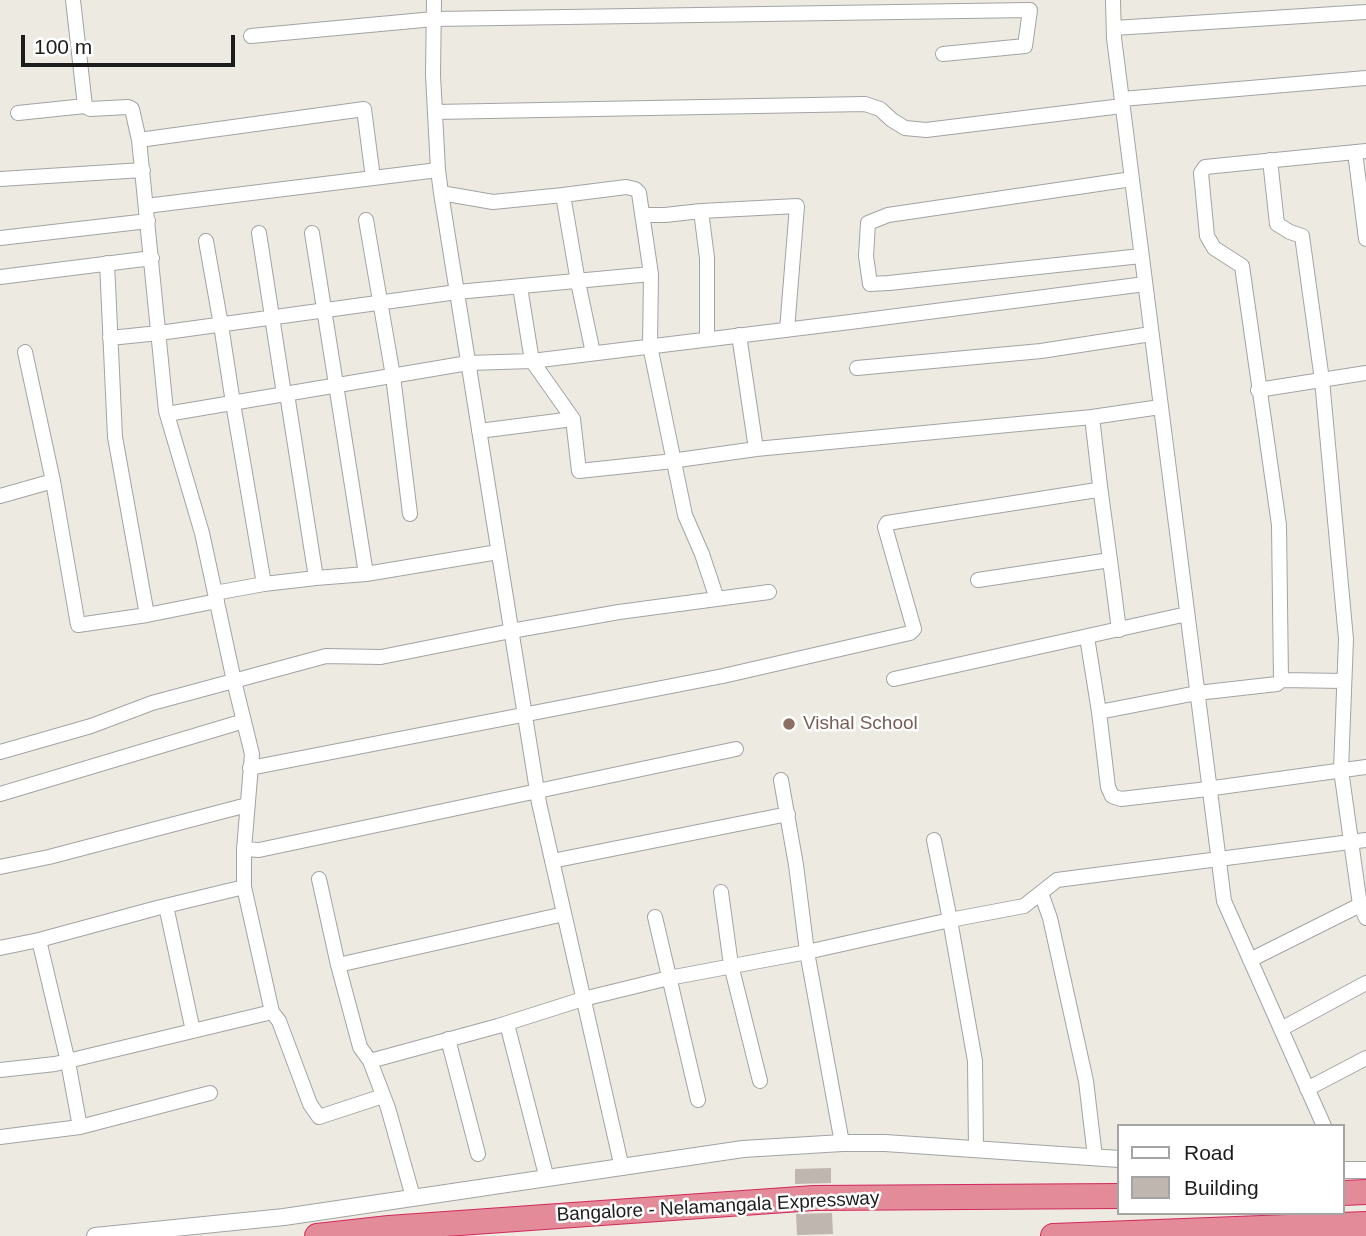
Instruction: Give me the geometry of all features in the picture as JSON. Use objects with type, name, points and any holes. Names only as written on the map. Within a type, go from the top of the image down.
[{"type":"highway","points":[[1345,1193],[1366,1192]]},
{"type":"highway","name":"Bangalore - Nelamangala Expressway","points":[[317,1236],[389,1228],[814,1198],[1118,1196]]},
{"type":"highway","points":[[1053,1236],[1366,1224]]},
{"type":"street","points":[[73,0],[85,106]]},
{"type":"street","points":[[434,0],[433,75],[438,170],[498,552],[537,790],[622,1168]]},
{"type":"street","points":[[1113,0],[1122,103],[1224,901],[1323,1124]]},
{"type":"street","points":[[251,36],[434,19],[1030,5],[1025,46],[943,54]]},
{"type":"street","points":[[1114,29],[1366,12]]},
{"type":"street","points":[[435,112],[864,104],[880,109],[905,128],[926,130],[1122,103],[1366,78]]},
{"type":"street","points":[[18,113],[85,106],[90,109],[132,109],[143,170],[167,414],[202,533],[251,754],[244,887],[272,1012],[278,1021],[310,1104],[319,1116],[383,1096]]},
{"type":"street","points":[[139,140],[364,109],[373,178]]},
{"type":"street","points":[[1281,680],[1279,525],[1242,266],[1214,247],[1207,236],[1201,173],[1205,167],[1360,151],[1366,239]]},
{"type":"street","points":[[1250,960],[1363,912],[1359,841],[1341,770],[1346,639],[1322,380],[1302,236],[1278,224],[1270,160]]},
{"type":"street","points":[[0,179],[143,170]]},
{"type":"street","points":[[146,206],[438,170]]},
{"type":"street","points":[[1132,179],[888,215],[868,223],[866,256],[870,284],[1141,256]]},
{"type":"street","points":[[441,193],[493,202],[626,187],[639,192],[651,274],[650,346],[685,514],[717,599]]},
{"type":"street","points":[[563,195],[593,353]]},
{"type":"street","points":[[642,215],[797,206],[787,330]]},
{"type":"street","points":[[701,211],[707,258],[707,339]]},
{"type":"street","points":[[366,220],[393,376],[410,514]]},
{"type":"street","points":[[0,238],[148,222]]},
{"type":"street","points":[[259,233],[316,578]]},
{"type":"street","points":[[312,233],[366,574]]},
{"type":"street","points":[[206,242],[264,584]]},
{"type":"street","points":[[0,277],[152,258]]},
{"type":"street","points":[[107,264],[114,438],[147,615]]},
{"type":"street","points":[[110,338],[457,292],[651,274]]},
{"type":"street","points":[[167,414],[468,363],[532,361],[1145,284]]},
{"type":"street","points":[[520,287],[532,361],[573,419],[579,471],[756,449],[1092,417],[1160,407]]},
{"type":"street","points":[[857,368],[1041,351],[1151,334]]},
{"type":"street","points":[[739,335],[756,449]]},
{"type":"street","points":[[25,352],[53,481],[78,625],[147,615],[264,584],[366,574],[498,552]]},
{"type":"street","points":[[1258,390],[1366,373]]},
{"type":"street","points":[[1092,417],[1119,630]]},
{"type":"street","points":[[479,431],[573,419]]},
{"type":"street","points":[[0,496],[53,481]]},
{"type":"street","points":[[250,768],[723,676],[911,634],[914,629],[885,527],[887,523],[1097,490],[1100,486]]},
{"type":"street","points":[[978,580],[1110,560]]},
{"type":"street","points":[[0,752],[91,726],[152,703],[326,656],[382,657],[619,612],[769,592]]},
{"type":"street","points":[[894,679],[1187,614]]},
{"type":"street","points":[[1087,637],[1108,787],[1112,796],[1121,799],[1366,767]]},
{"type":"street","points":[[1099,712],[1197,693],[1277,684],[1281,680],[1345,681]]},
{"type":"street","points":[[0,794],[244,721]]},
{"type":"street","points":[[244,849],[259,850],[736,748]]},
{"type":"street","points":[[781,780],[796,865],[807,952],[842,1143]]},
{"type":"street","points":[[0,867],[49,857],[247,805]]},
{"type":"street","points":[[552,861],[788,814]]},
{"type":"street","points":[[934,840],[975,1061],[976,1149]]},
{"type":"street","points":[[370,1061],[507,1024],[583,999],[669,978],[1024,906],[1057,880],[1359,841]]},
{"type":"street","points":[[319,879],[360,1047],[370,1061],[388,1108],[413,1197]]},
{"type":"street","points":[[0,948],[244,887]]},
{"type":"street","points":[[721,892],[731,965],[760,1081]]},
{"type":"street","points":[[1041,893],[1050,918],[1086,1081],[1095,1157]]},
{"type":"street","points":[[166,906],[193,1031]]},
{"type":"street","points":[[338,965],[564,914]]},
{"type":"street","points":[[655,917],[698,1100]]},
{"type":"street","points":[[39,940],[68,1062],[80,1127]]},
{"type":"street","points":[[1281,1030],[1366,983]]},
{"type":"street","points":[[0,1068],[55,1065],[272,1012]]},
{"type":"street","points":[[507,1024],[547,1179]]},
{"type":"street","points":[[448,1040],[478,1154]]},
{"type":"street","points":[[1307,1089],[1366,1058]]},
{"type":"street","points":[[0,1137],[80,1127],[210,1093]]},
{"type":"street","points":[[95,1236],[369,1206],[413,1197],[743,1149],[885,1143],[1118,1159]]},
{"type":"street","points":[[1345,1170],[1366,1170]]},
{"type":"building","points":[[831,1168],[831,1183],[795,1184],[795,1169]]},
{"type":"building","points":[[832,1213],[833,1234],[797,1235],[796,1214]]},
{"type":"place","name":"Vishal School","points":[[789,724]]}]
